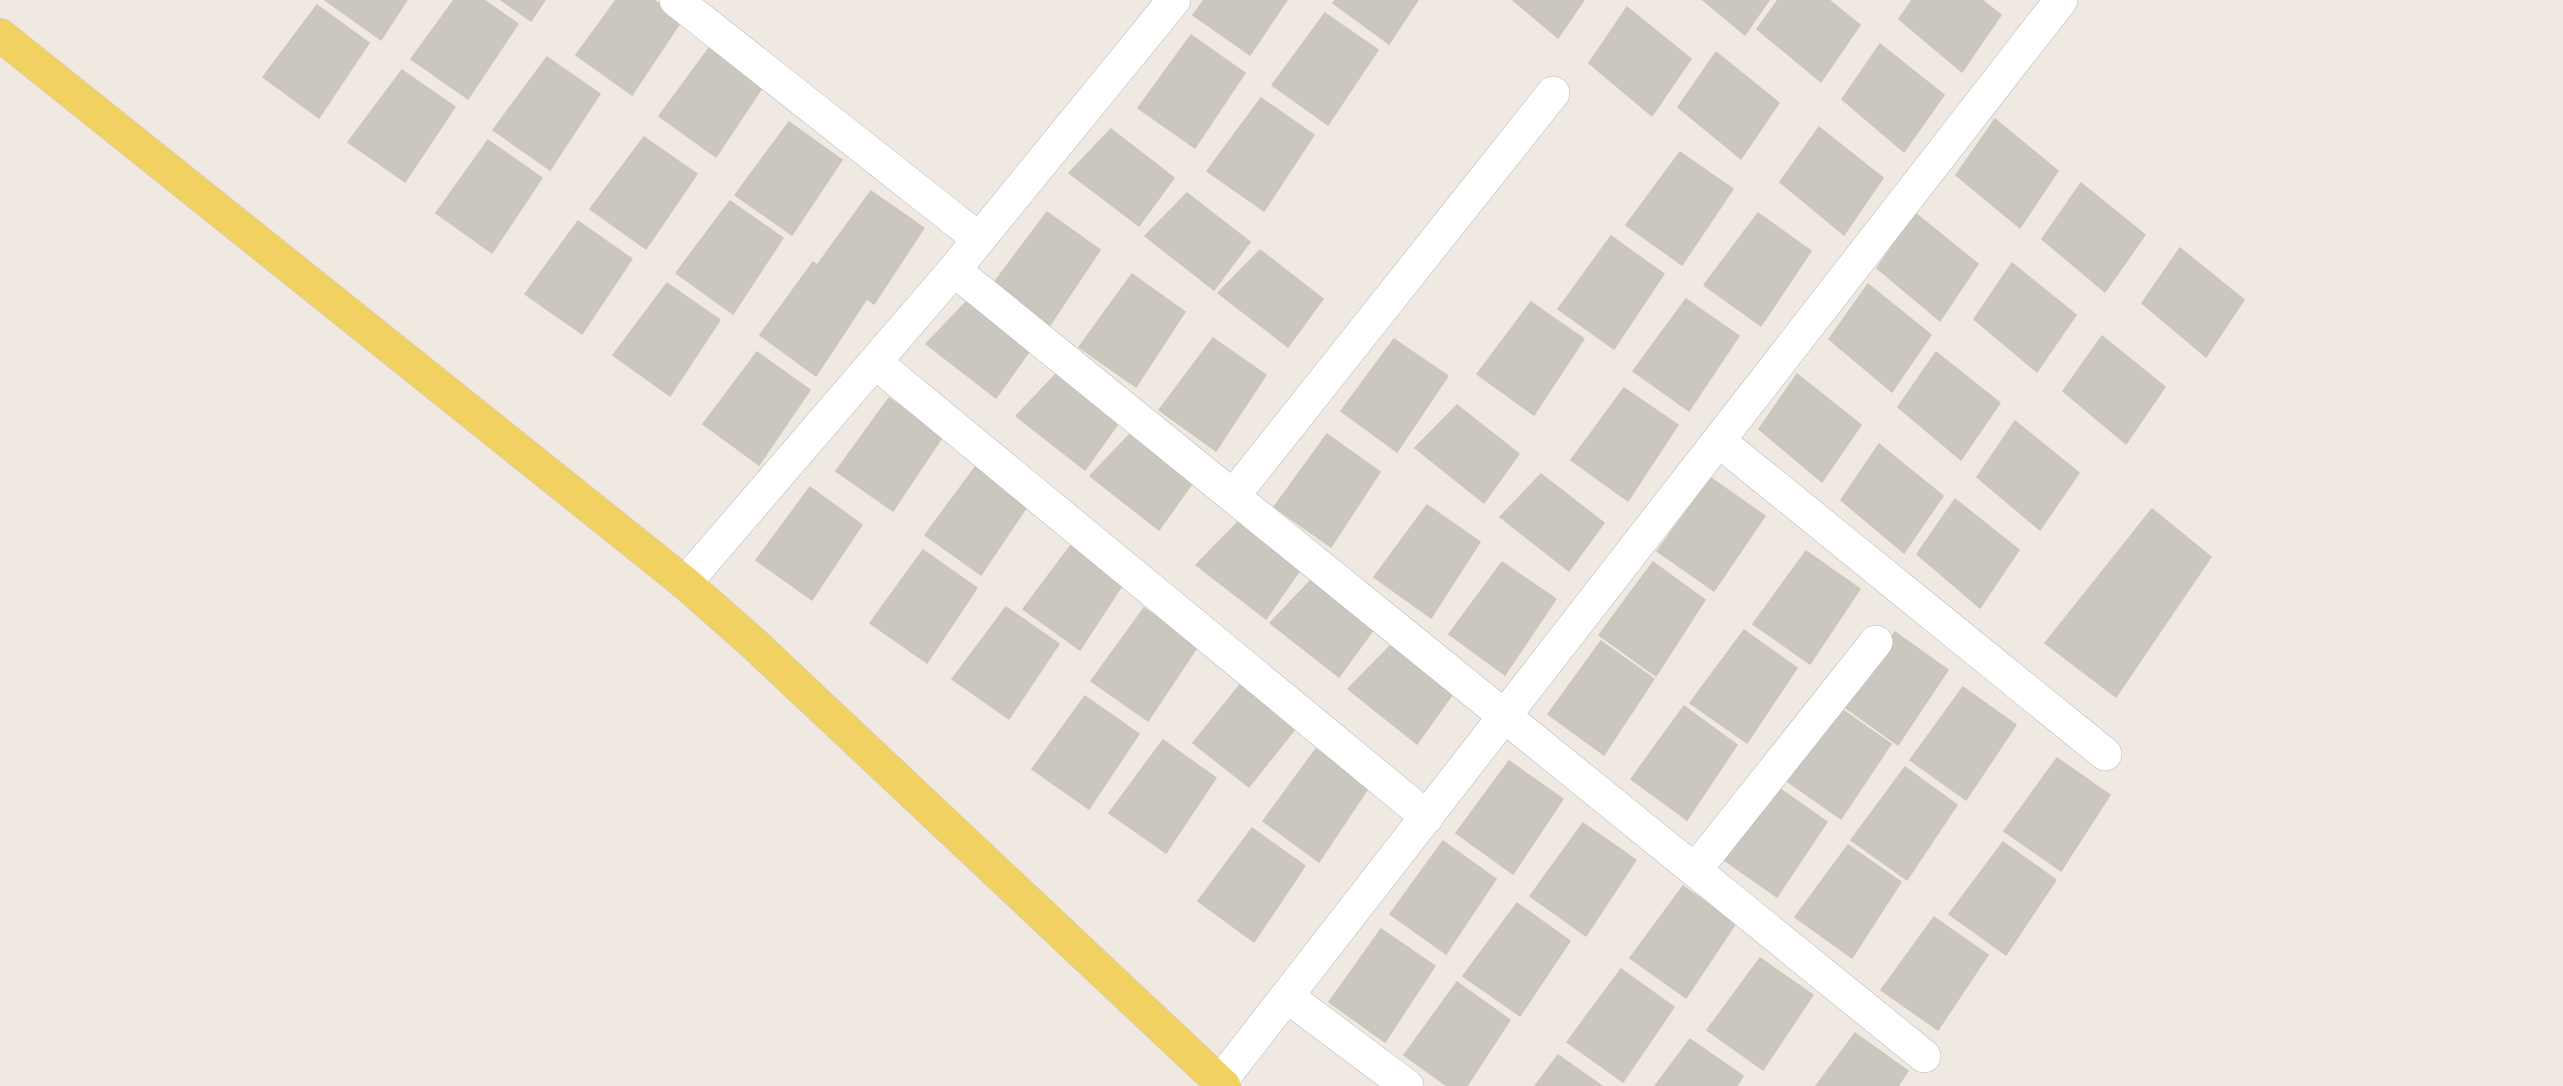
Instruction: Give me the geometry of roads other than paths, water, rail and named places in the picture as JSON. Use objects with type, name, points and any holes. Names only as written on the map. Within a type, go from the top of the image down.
[{"type":"main road","points":[[0,35],[685,583],[752,642],[1222,1084]]},
{"type":"street","points":[[676,0],[979,239]]},
{"type":"street","points":[[685,583],[954,270],[1174,0]]},
{"type":"street","points":[[1222,1084],[2057,2]]},
{"type":"street","points":[[1233,496],[1553,93]]},
{"type":"street","points":[[954,270],[1924,1056]]},
{"type":"street","points":[[875,362],[1426,817]]},
{"type":"street","points":[[1719,441],[2105,754]]},
{"type":"street","points":[[1695,870],[1876,642]]},
{"type":"street","points":[[1288,997],[1407,1086]]}]
